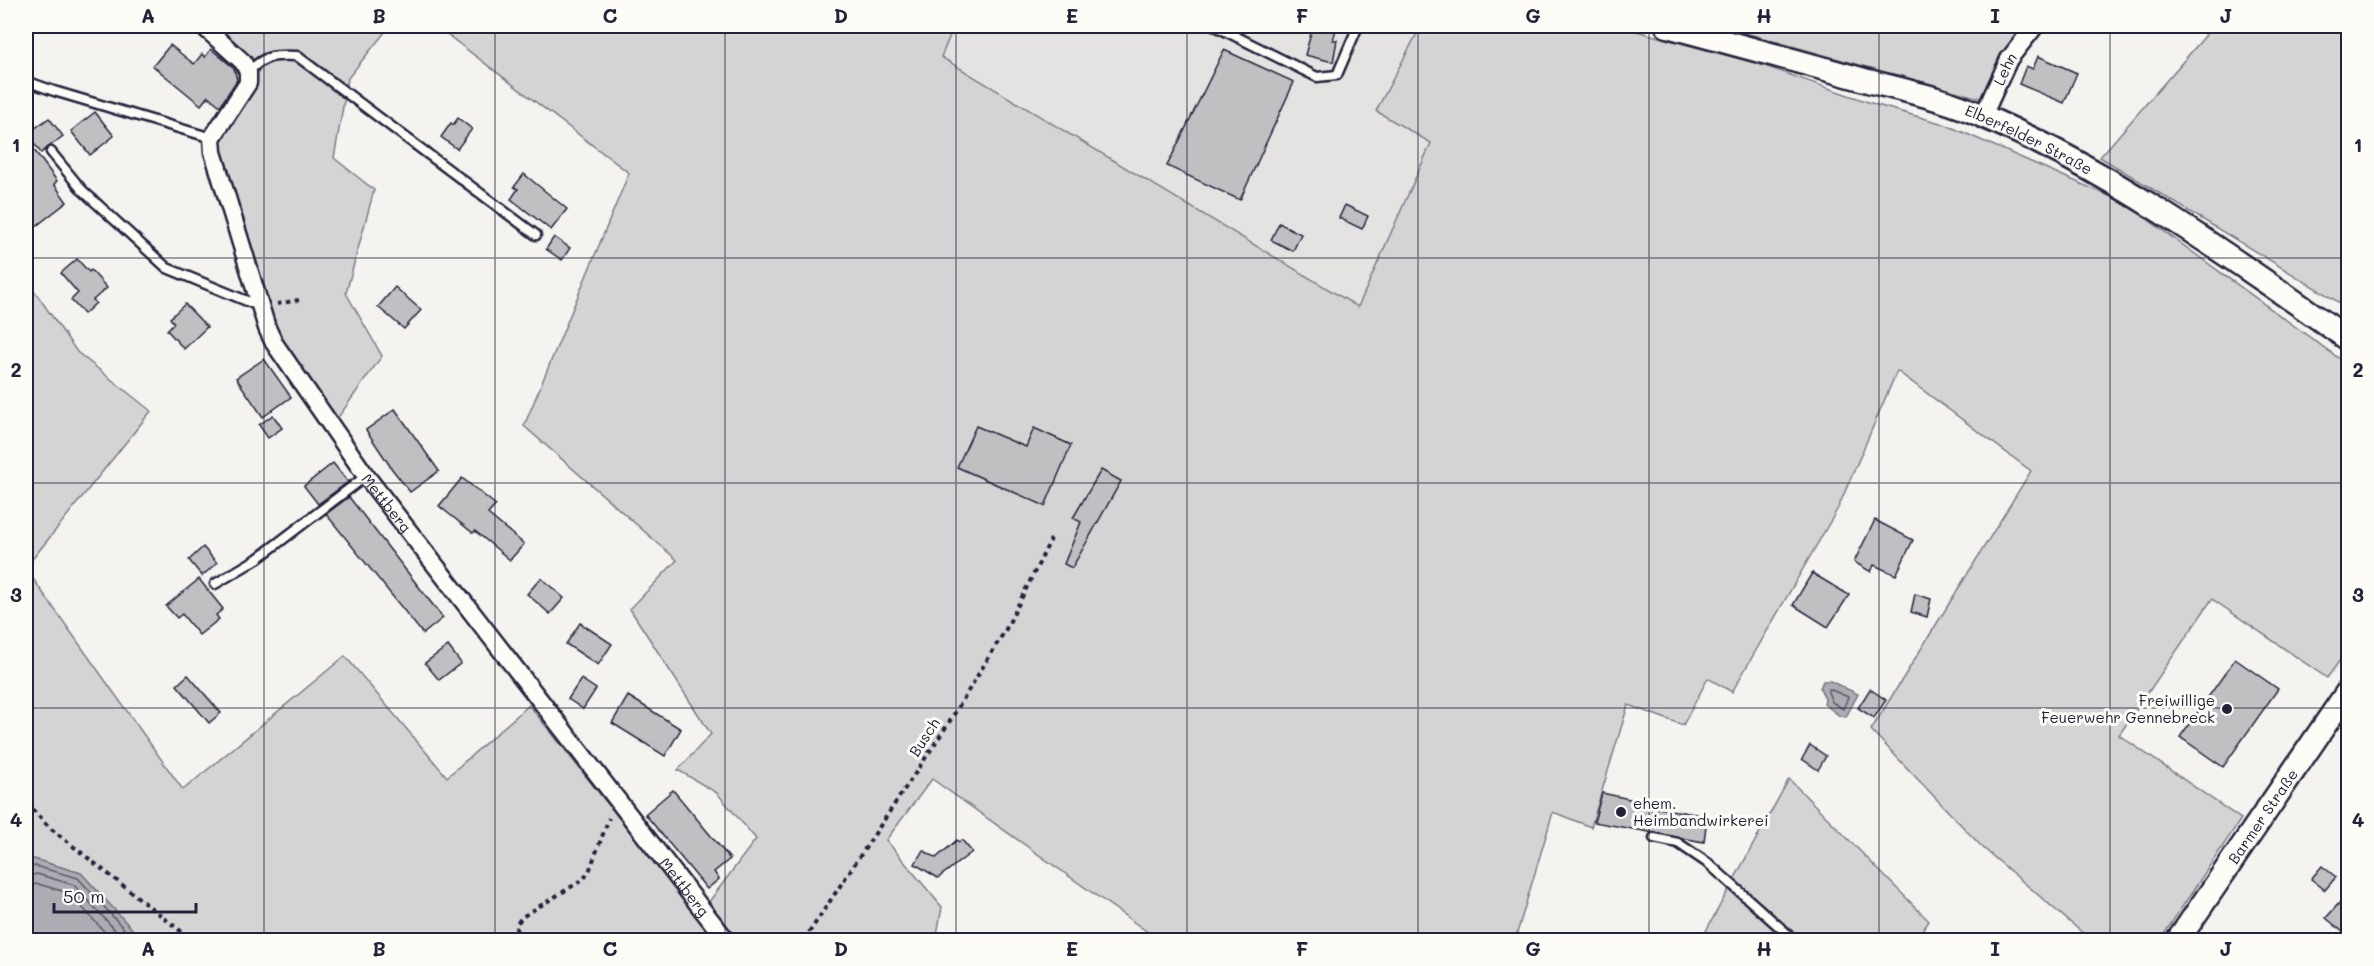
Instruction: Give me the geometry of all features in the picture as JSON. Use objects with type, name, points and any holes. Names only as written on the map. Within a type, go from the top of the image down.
[{"type":"main road","name":"Elberfelder Straße","points":[[1667,26],[1910,92],[1983,116],[2045,145],[2111,182],[2269,283],[2349,339]]},
{"type":"main road","name":"Barmer Straße","points":[[2178,940],[2349,691]]},
{"type":"street","points":[[203,26],[243,63],[248,72],[248,83],[212,138]]},
{"type":"street","name":"Lehn","points":[[1983,116],[2008,59],[2035,26]]},
{"type":"street","name":"Mettberg","points":[[212,138],[213,152],[274,342],[366,476],[726,940]]},
{"type":"lane","points":[[1215,26],[1317,77],[1337,75],[1358,26]]},
{"type":"lane","points":[[248,72],[259,62],[274,55],[297,56],[536,235]]},
{"type":"lane","points":[[26,81],[212,138]]},
{"type":"lane","points":[[51,152],[82,190],[167,268],[261,307]]},
{"type":"lane","points":[[215,584],[257,559],[366,476]]},
{"type":"lane","points":[[1654,838],[1678,843],[1709,864],[1794,940]]},
{"type":"path","points":[[261,307],[299,300]]},
{"type":"path","name":"Busch","points":[[804,940],[960,705],[1006,629],[1052,539]]},
{"type":"path","points":[[517,940],[516,925],[522,917],[584,879],[590,869],[616,800]]},
{"type":"path","points":[[26,803],[50,828],[192,940]]},
{"type":"shaded area","points":[[210,26],[419,26],[385,32],[348,78],[334,158],[374,190],[346,293],[382,356],[337,419],[274,331],[219,156],[219,137],[252,89]]},
{"type":"shaded area","points":[[436,26],[954,26],[941,57],[1358,307],[1431,143],[1376,111],[1421,26],[1618,26],[1759,64],[1877,105],[1944,124],[2125,203],[2348,365],[2348,649],[2327,678],[2212,599],[2119,735],[2241,819],[2160,940],[2091,940],[1982,847],[1871,730],[2031,471],[1897,371],[1838,508],[1732,692],[1708,678],[1683,725],[1628,705],[1591,827],[1553,812],[1515,940],[1159,940],[932,779],[886,840],[942,907],[936,940],[739,940],[708,903],[756,839],[717,793],[678,770],[711,734],[630,609],[677,560],[524,426],[629,173]]},
{"type":"shaded area","points":[[954,26],[1421,26],[1376,110],[1431,142],[1358,307],[941,56]]},
{"type":"shaded area","points":[[1720,26],[2026,26],[1983,99]]},
{"type":"shaded area","points":[[2194,26],[2348,26],[2348,308],[2100,157],[2206,35]]},
{"type":"shaded area","points":[[26,279],[77,352],[151,411],[26,567]]},
{"type":"shaded area","points":[[26,569],[183,790],[345,656],[447,777],[529,705],[716,940],[142,940],[81,873],[30,858],[26,869]]},
{"type":"shaded area","points":[[1789,779],[1929,921],[1916,940],[1701,940]]},
{"type":"water","points":[[1823,681],[1830,681],[1858,694],[1846,717],[1840,716],[1824,704],[1825,699],[1820,688]]},
{"type":"water","points":[[30,858],[81,873],[142,940],[26,940],[26,869]]},
{"type":"building","points":[[1313,26],[1337,26],[1333,40],[1337,40],[1333,62],[1305,55]]},
{"type":"building","points":[[170,45],[194,64],[202,54],[205,57],[211,49],[234,68],[237,80],[220,106],[208,96],[201,105],[153,66]]},
{"type":"building","points":[[1224,50],[1294,82],[1240,200],[1167,166]]},
{"type":"building","points":[[2038,56],[2077,73],[2064,103],[2019,84],[2026,66],[2033,69]]},
{"type":"building","points":[[95,112],[114,136],[90,155],[71,131]]},
{"type":"building","points":[[49,118],[63,136],[41,153],[27,134]]},
{"type":"building","points":[[458,118],[472,129],[457,149],[441,137],[451,123],[453,125]]},
{"type":"building","points":[[26,139],[57,181],[54,184],[67,202],[26,234]]},
{"type":"building","points":[[524,174],[567,209],[551,230],[511,199],[518,189],[514,187]]},
{"type":"building","points":[[1345,205],[1368,216],[1362,229],[1339,218]]},
{"type":"building","points":[[1279,223],[1301,234],[1293,251],[1271,240]]},
{"type":"building","points":[[554,237],[570,248],[562,260],[546,249]]},
{"type":"building","points":[[77,259],[89,272],[91,270],[107,288],[93,300],[96,303],[84,314],[71,300],[78,293],[61,273]]},
{"type":"building","points":[[395,287],[421,310],[404,329],[378,307]]},
{"type":"building","points":[[185,304],[207,327],[184,349],[167,330],[174,323],[170,318]]},
{"type":"building","points":[[264,359],[291,397],[263,417],[236,378]]},
{"type":"building","points":[[395,409],[439,471],[410,492],[366,430]]},
{"type":"building","points":[[273,415],[282,428],[268,438],[259,425]]},
{"type":"building","points":[[976,426],[1026,447],[1034,428],[1071,445],[1045,506],[957,467]]},
{"type":"building","points":[[333,463],[348,482],[318,504],[304,486]]},
{"type":"building","points":[[1101,470],[1121,481],[1072,568],[1064,564],[1081,522],[1073,518]]},
{"type":"building","points":[[462,478],[496,505],[488,514],[524,544],[510,560],[475,531],[473,533],[439,506]]},
{"type":"building","points":[[349,497],[443,618],[423,634],[326,514]]},
{"type":"building","points":[[1875,520],[1913,540],[1896,575],[1874,565],[1871,572],[1854,562]]},
{"type":"building","points":[[203,547],[217,563],[202,576],[189,560]]},
{"type":"building","points":[[1812,573],[1849,595],[1828,627],[1793,605]]},
{"type":"building","points":[[541,578],[564,598],[550,614],[527,594]]},
{"type":"building","points":[[199,579],[223,609],[216,615],[219,619],[199,635],[182,614],[177,618],[166,606]]},
{"type":"building","points":[[1915,594],[1931,599],[1927,617],[1911,612]]},
{"type":"building","points":[[580,623],[612,644],[598,665],[566,644]]},
{"type":"building","points":[[448,646],[461,663],[439,680],[425,663]]},
{"type":"building","points":[[2235,659],[2278,689],[2223,767],[2180,737]]},
{"type":"building","points":[[188,675],[221,713],[209,723],[177,685]]},
{"type":"building","points":[[581,679],[596,689],[583,709],[568,699]]},
{"type":"building","points":[[1870,689],[1886,700],[1874,718],[1858,708]]},
{"type":"building","points":[[628,696],[681,729],[665,756],[612,723]]},
{"type":"building","points":[[1810,745],[1826,756],[1818,770],[1802,759]]},
{"type":"building","points":[[673,790],[730,859],[714,872],[719,879],[707,889],[645,814]]},
{"type":"building","points":[[1602,793],[1648,803],[1647,806],[1707,816],[1704,842],[1594,822]]},
{"type":"building","points":[[957,840],[959,842],[962,840],[972,852],[938,878],[915,864],[923,850],[936,858]]},
{"type":"building","points":[[2322,866],[2336,877],[2325,890],[2311,879]]},
{"type":"building","points":[[2349,892],[2349,937],[2326,918]]},
{"type":"place","name":"Freiwillige Feuerwehr Gennebreck","points":[[2227,709]]},
{"type":"place","name":"ehem. Heimbandwirkerei","points":[[1621,812]]}]
